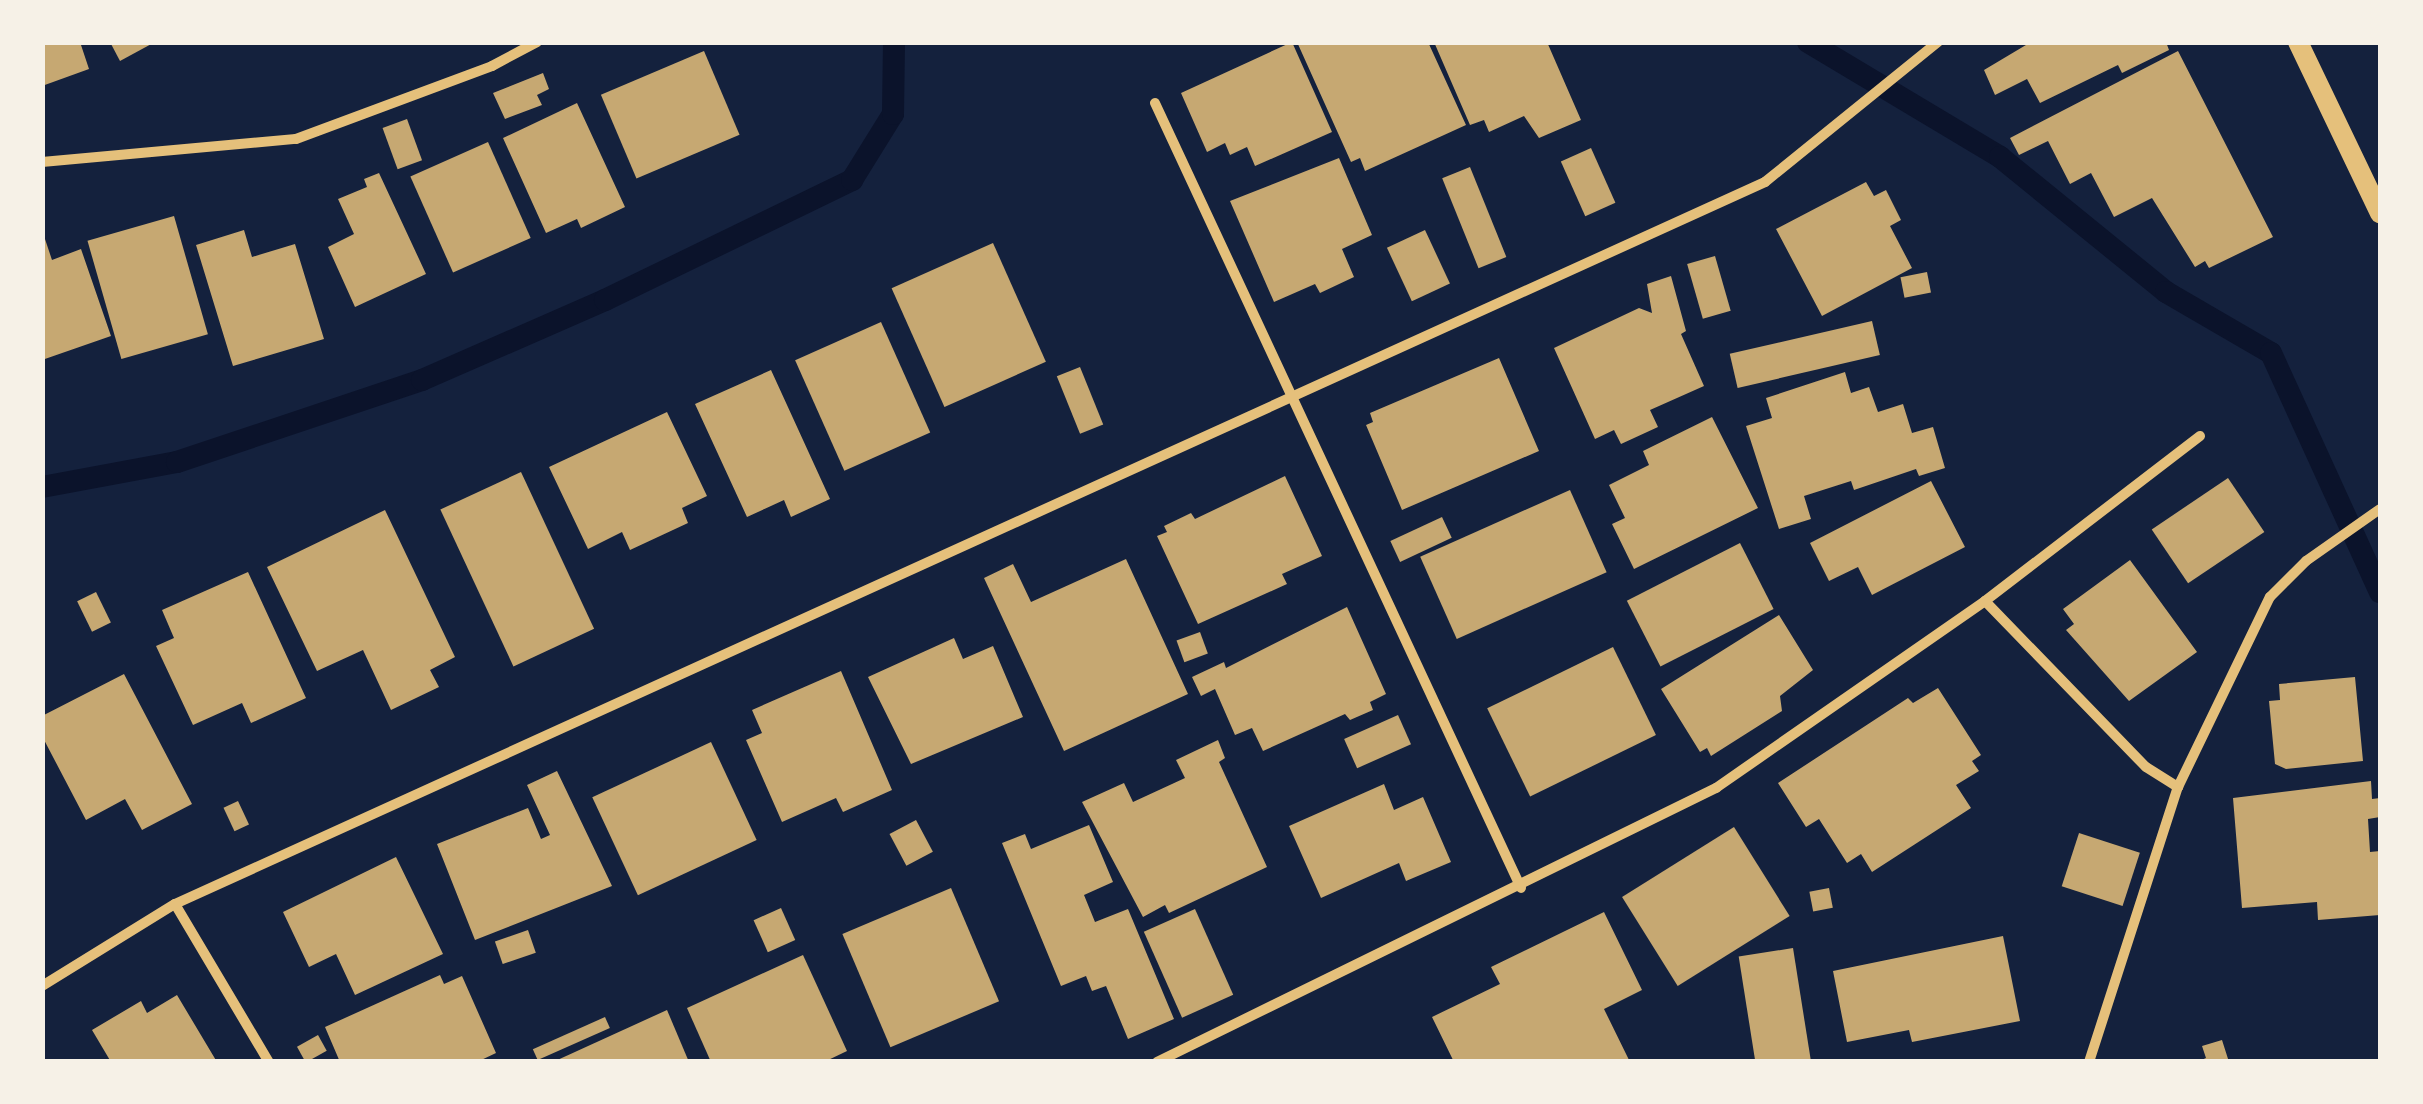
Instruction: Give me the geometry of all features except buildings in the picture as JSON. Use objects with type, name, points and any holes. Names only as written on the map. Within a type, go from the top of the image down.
[{"type":"main road","points":[[2298,42],[2380,213]]},
{"type":"street","points":[[42,162],[296,139],[492,66],[536,42]]},
{"type":"street","points":[[42,986],[175,904],[1765,182],[1938,42]]},
{"type":"street","points":[[1156,104],[1521,888]]},
{"type":"street","points":[[1157,1062],[1521,888],[1716,788],[1985,601],[2200,436]]},
{"type":"street","points":[[2089,1062],[2178,786],[2270,597],[2306,562],[2380,508]]},
{"type":"street","points":[[1985,601],[2146,767],[2178,786]]},
{"type":"street","points":[[175,904],[269,1062]]},
{"type":"waterway","points":[[42,487],[177,462],[422,380],[605,300],[852,180],[893,114],[894,42]]},
{"type":"waterway","points":[[1808,42],[2000,157],[2166,292],[2271,353],[2380,592]]}]
